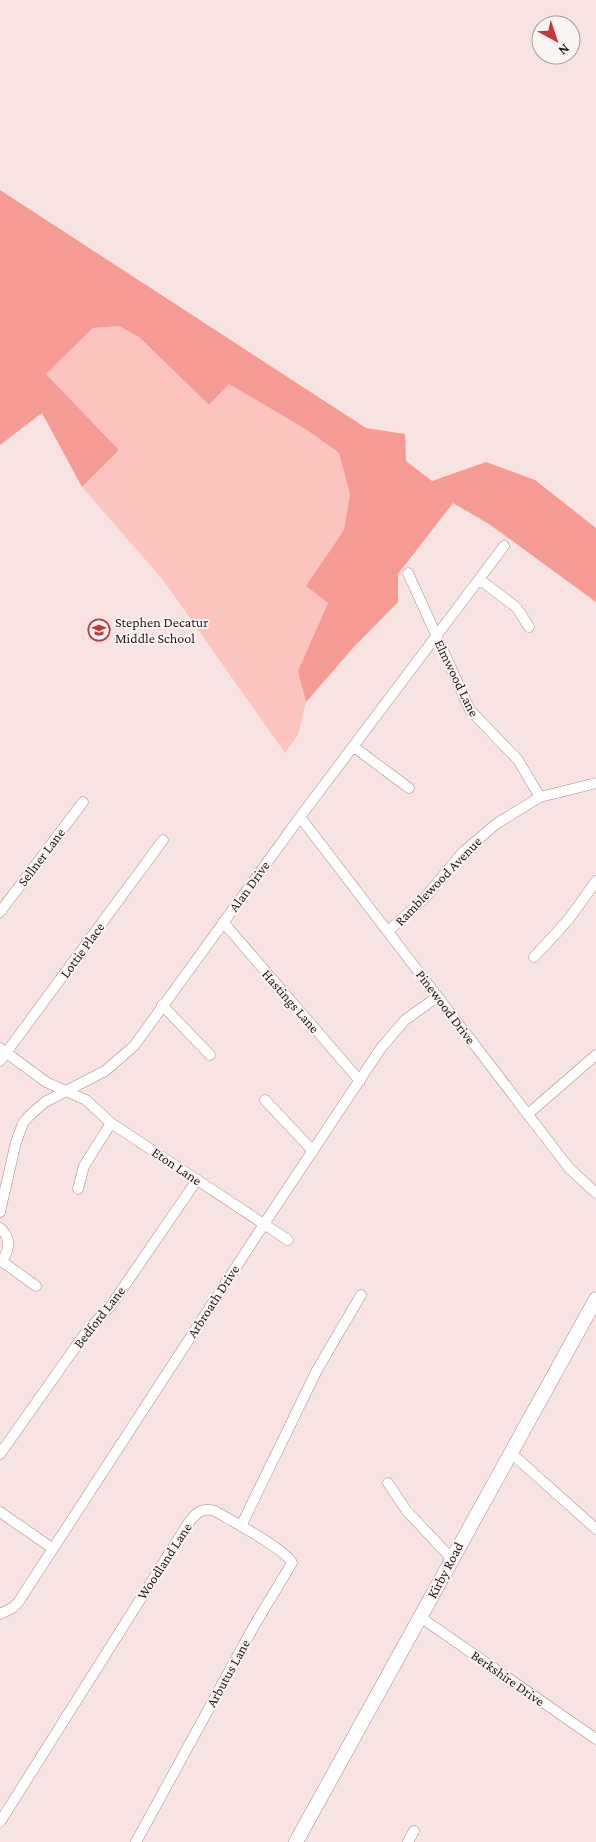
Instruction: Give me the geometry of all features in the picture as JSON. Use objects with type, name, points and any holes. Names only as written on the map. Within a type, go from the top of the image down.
[{"type":"main road","name":"Kirby Road","points":[[296,1842],[451,1558],[596,1299]]},
{"type":"street","name":"Alan Drive","points":[[0,1212],[11,1160],[23,1124],[45,1102],[92,1079],[122,1058],[134,1046],[300,817],[504,546]]},
{"type":"street","name":"Elmwood Lane","points":[[408,573],[473,714],[518,760],[540,797]]},
{"type":"street","points":[[479,579],[517,608],[529,627]]},
{"type":"street","points":[[354,747],[408,788]]},
{"type":"street","name":"Ramblewood Avenue","points":[[388,932],[423,900],[451,865],[474,842],[505,818],[540,797],[596,783]]},
{"type":"street","name":"Sellner Lane","points":[[1,906],[82,802]]},
{"type":"street","name":"Pinewood Drive","points":[[300,817],[569,1168],[596,1193]]},
{"type":"street","name":"Lottie Place","points":[[2,1054],[163,840]]},
{"type":"street","points":[[534,957],[564,926],[596,882]]},
{"type":"street","name":"Hastings Lane","points":[[223,922],[360,1081]]},
{"type":"street","name":"Arbroath Drive","points":[[0,1614],[6,1612],[19,1601],[264,1224],[360,1081],[399,1026],[437,997]]},
{"type":"street","points":[[162,1006],[210,1055]]},
{"type":"street","name":"Eton Lane","points":[[2,1054],[46,1082],[86,1100],[111,1124],[288,1240]]},
{"type":"street","points":[[528,1114],[596,1055]]},
{"type":"street","points":[[265,1100],[313,1151]]},
{"type":"street","points":[[78,1189],[84,1166],[111,1124]]},
{"type":"street","name":"Bedford Lane","points":[[0,1454],[84,1335],[112,1304],[197,1180]]},
{"type":"street","points":[[0,1228],[8,1239],[9,1246],[1,1260],[36,1286]]},
{"type":"street","points":[[240,1526],[313,1378],[361,1295]]},
{"type":"street","points":[[510,1452],[596,1529]]},
{"type":"street","points":[[388,1483],[406,1510],[451,1558]]},
{"type":"street","name":"Woodland Lane","points":[[0,1822],[195,1515],[208,1509],[240,1526]]},
{"type":"street","points":[[0,1512],[52,1548]]},
{"type":"street","name":"Arbutus Lane","points":[[136,1842],[254,1626],[292,1563],[288,1557],[240,1526]]},
{"type":"street","name":"Berkshire Drive","points":[[420,1617],[596,1738]]},
{"type":"street","points":[[408,1842],[414,1831]]},
{"type":"shaded area","points":[[0,190],[366,428],[405,434],[406,461],[432,481],[486,462],[535,480],[596,528],[596,602],[489,524],[453,503],[398,574],[398,602],[352,649],[306,702],[298,671],[328,603],[306,586],[344,530],[350,494],[339,453],[307,430],[229,384],[209,405],[139,337],[119,326],[93,328],[46,374],[119,450],[82,487],[42,413],[0,445]]},
{"type":"shaded area","points":[[119,326],[139,337],[209,405],[229,384],[307,430],[339,453],[350,494],[344,530],[307,586],[328,603],[298,671],[306,702],[298,735],[285,753],[163,580],[82,487],[119,450],[46,374],[93,328]]},
{"type":"place","name":"Stephen Decatur Middle School","points":[[99,630]]}]
